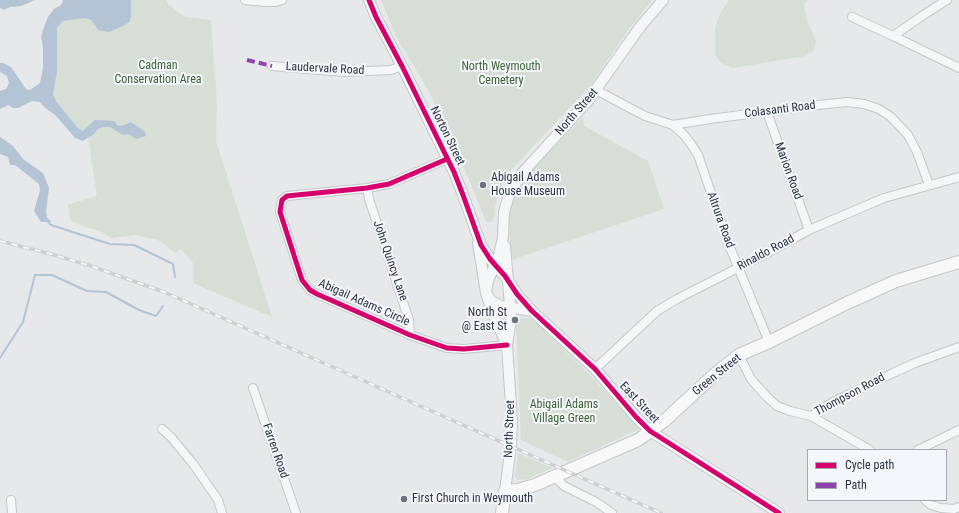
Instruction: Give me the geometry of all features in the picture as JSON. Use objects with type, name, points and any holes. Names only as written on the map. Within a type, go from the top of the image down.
[{"type":"main road","name":"Green Street","points":[[505,491],[519,490],[535,485],[638,440],[664,421],[715,374],[739,355],[896,281],[959,262]]},
{"type":"main road","name":"North Street","points":[[502,513],[505,491]]},
{"type":"street","points":[[245,0],[265,2],[276,2],[282,0]]},
{"type":"street","name":"Norton Street","points":[[369,0],[376,17],[402,66],[447,159],[463,195],[476,233],[484,250],[495,266],[507,279]]},
{"type":"street","name":"North Street","points":[[507,344],[493,314],[486,293],[488,281],[501,249],[506,202],[515,183],[523,172],[574,117],[596,90],[640,27],[663,0]]},
{"type":"street","points":[[893,36],[947,0]]},
{"type":"street","points":[[852,17],[959,68]]},
{"type":"street","name":"Laudervale Road","points":[[272,66],[344,72],[388,70],[402,66]]},
{"type":"street","points":[[596,90],[645,116],[673,126]]},
{"type":"street","name":"Colasanti Road","points":[[673,126],[710,119],[818,105],[847,102],[864,104],[891,116],[908,136],[917,152],[929,185]]},
{"type":"street","name":"Marion Road","points":[[767,112],[809,230]]},
{"type":"street","name":"Altrura Road","points":[[673,126],[684,135],[698,155],[729,245],[769,342]]},
{"type":"street","name":"Abigail Adams Circle","points":[[447,159],[389,184],[367,188],[287,196],[282,200],[280,212],[302,280],[310,290],[317,294],[410,335],[447,348],[464,349],[507,344]]},
{"type":"street","name":"Rinaldo Road","points":[[595,369],[638,327],[657,311],[677,299],[809,230],[884,198],[959,177]]},
{"type":"street","name":"John Quincy Lane","points":[[367,188],[369,199],[409,320],[410,335]]},
{"type":"street","name":"North Street","points":[[503,228],[510,308],[510,328],[507,344],[512,428],[505,491]]},
{"type":"street","name":"Norton Street","points":[[476,233],[486,293]]},
{"type":"street","name":"East Street","points":[[507,279],[532,311],[595,369],[636,418],[650,430],[779,513]]},
{"type":"street","points":[[486,293],[493,303],[510,308],[532,311]]},
{"type":"street","name":"Thompson Road","points":[[739,355],[751,379],[767,398],[777,406],[810,416],[833,402],[914,363],[959,347]]},
{"type":"street","name":"Farren Road","points":[[253,388],[296,513]]},
{"type":"street","points":[[810,416],[868,449]]},
{"type":"street","points":[[162,429],[171,437],[194,465],[218,500],[222,513]]},
{"type":"street","points":[[920,449],[959,430]]},
{"type":"street","points":[[555,477],[564,486],[596,502],[612,513]]},
{"type":"street","points":[[11,500],[12,513]]},
{"type":"street","points":[[926,501],[931,505],[941,508],[954,509],[959,507]]},
{"type":"green space","name":"Cadman Conservation Area","points":[[131,0],[166,0],[168,4],[184,17],[211,20],[217,104],[216,141],[272,317],[193,283],[193,263],[181,249],[175,253],[158,240],[136,235],[112,238],[97,230],[82,226],[72,221],[69,216],[69,209],[67,205],[97,196],[88,137],[94,134],[98,129],[110,127],[123,135],[128,134],[136,139],[131,122],[121,126],[88,127],[84,131],[78,128],[56,101],[53,94],[57,72],[57,28],[63,21],[80,18],[91,20],[98,30],[130,21]]},
{"type":"green space","name":"North Weymouth Cemetery","points":[[381,0],[652,0],[626,33],[591,85],[512,169],[503,181],[495,206],[495,215],[492,222],[486,222],[468,177],[430,93],[397,38]]},
{"type":"green space","points":[[729,0],[808,0],[804,4],[807,21],[816,40],[814,50],[805,56],[733,68],[721,63],[715,55],[715,27],[721,12]]},
{"type":"green space","points":[[583,117],[584,126],[648,161],[664,209],[511,260],[509,220],[513,199],[518,187],[526,176]]},
{"type":"green space","name":"Abigail Adams Village Green","points":[[518,319],[530,319],[536,323],[590,375],[639,429],[568,462],[521,440],[516,323]]},
{"type":"green space","name":"Abigail Adams Village Green","points":[[518,453],[552,468],[527,479],[517,480],[515,476]]},
{"type":"water","points":[[0,0],[35,0],[21,6],[10,7],[4,10],[0,8]]},
{"type":"water","points":[[62,0],[131,0],[130,21],[125,25],[109,32],[98,30],[91,20],[85,18],[63,21],[57,28],[57,72],[53,94],[56,101],[78,128],[83,131],[95,120],[114,121],[117,125],[121,126],[131,122],[145,132],[146,136],[136,139],[128,134],[123,135],[110,127],[103,127],[98,129],[94,134],[83,141],[75,138],[55,115],[40,102],[32,101],[18,108],[13,108],[8,105],[0,109],[0,91],[6,89],[9,83],[7,76],[0,72],[0,63],[11,67],[26,89],[30,90],[40,83],[43,68],[43,48],[41,37],[48,17],[54,9],[61,5]]},
{"type":"water","points":[[0,137],[13,146],[23,159],[43,173],[49,188],[46,211],[47,218],[52,222],[41,222],[34,211],[40,190],[39,184],[15,165],[10,165],[8,157],[0,154]]},
{"type":"waterway","points":[[47,221],[51,225],[110,244],[134,245],[173,264],[175,277]]},
{"type":"waterway","points":[[0,358],[23,322],[35,275],[52,275],[87,291],[106,292],[139,310],[156,316],[163,306]]},
{"type":"railway","points":[[0,241],[91,266],[164,292],[661,513]]},
{"type":"marked path","points":[[247,60],[272,66]]},
{"type":"cycle path","points":[[369,0],[376,17],[454,172],[481,245],[517,294],[532,311],[595,369],[650,431],[779,513]]},
{"type":"cycle path","points":[[447,159],[389,184],[367,188],[287,196],[282,200],[280,212],[302,280],[310,290],[410,335],[447,348],[464,349],[507,345]]},
{"type":"place","name":"Abigail Adams House Museum","points":[[483,185]]},
{"type":"place","name":"North St @ East St","points":[[515,320]]},
{"type":"place","name":"First Church in Weymouth","points":[[404,499]]}]
